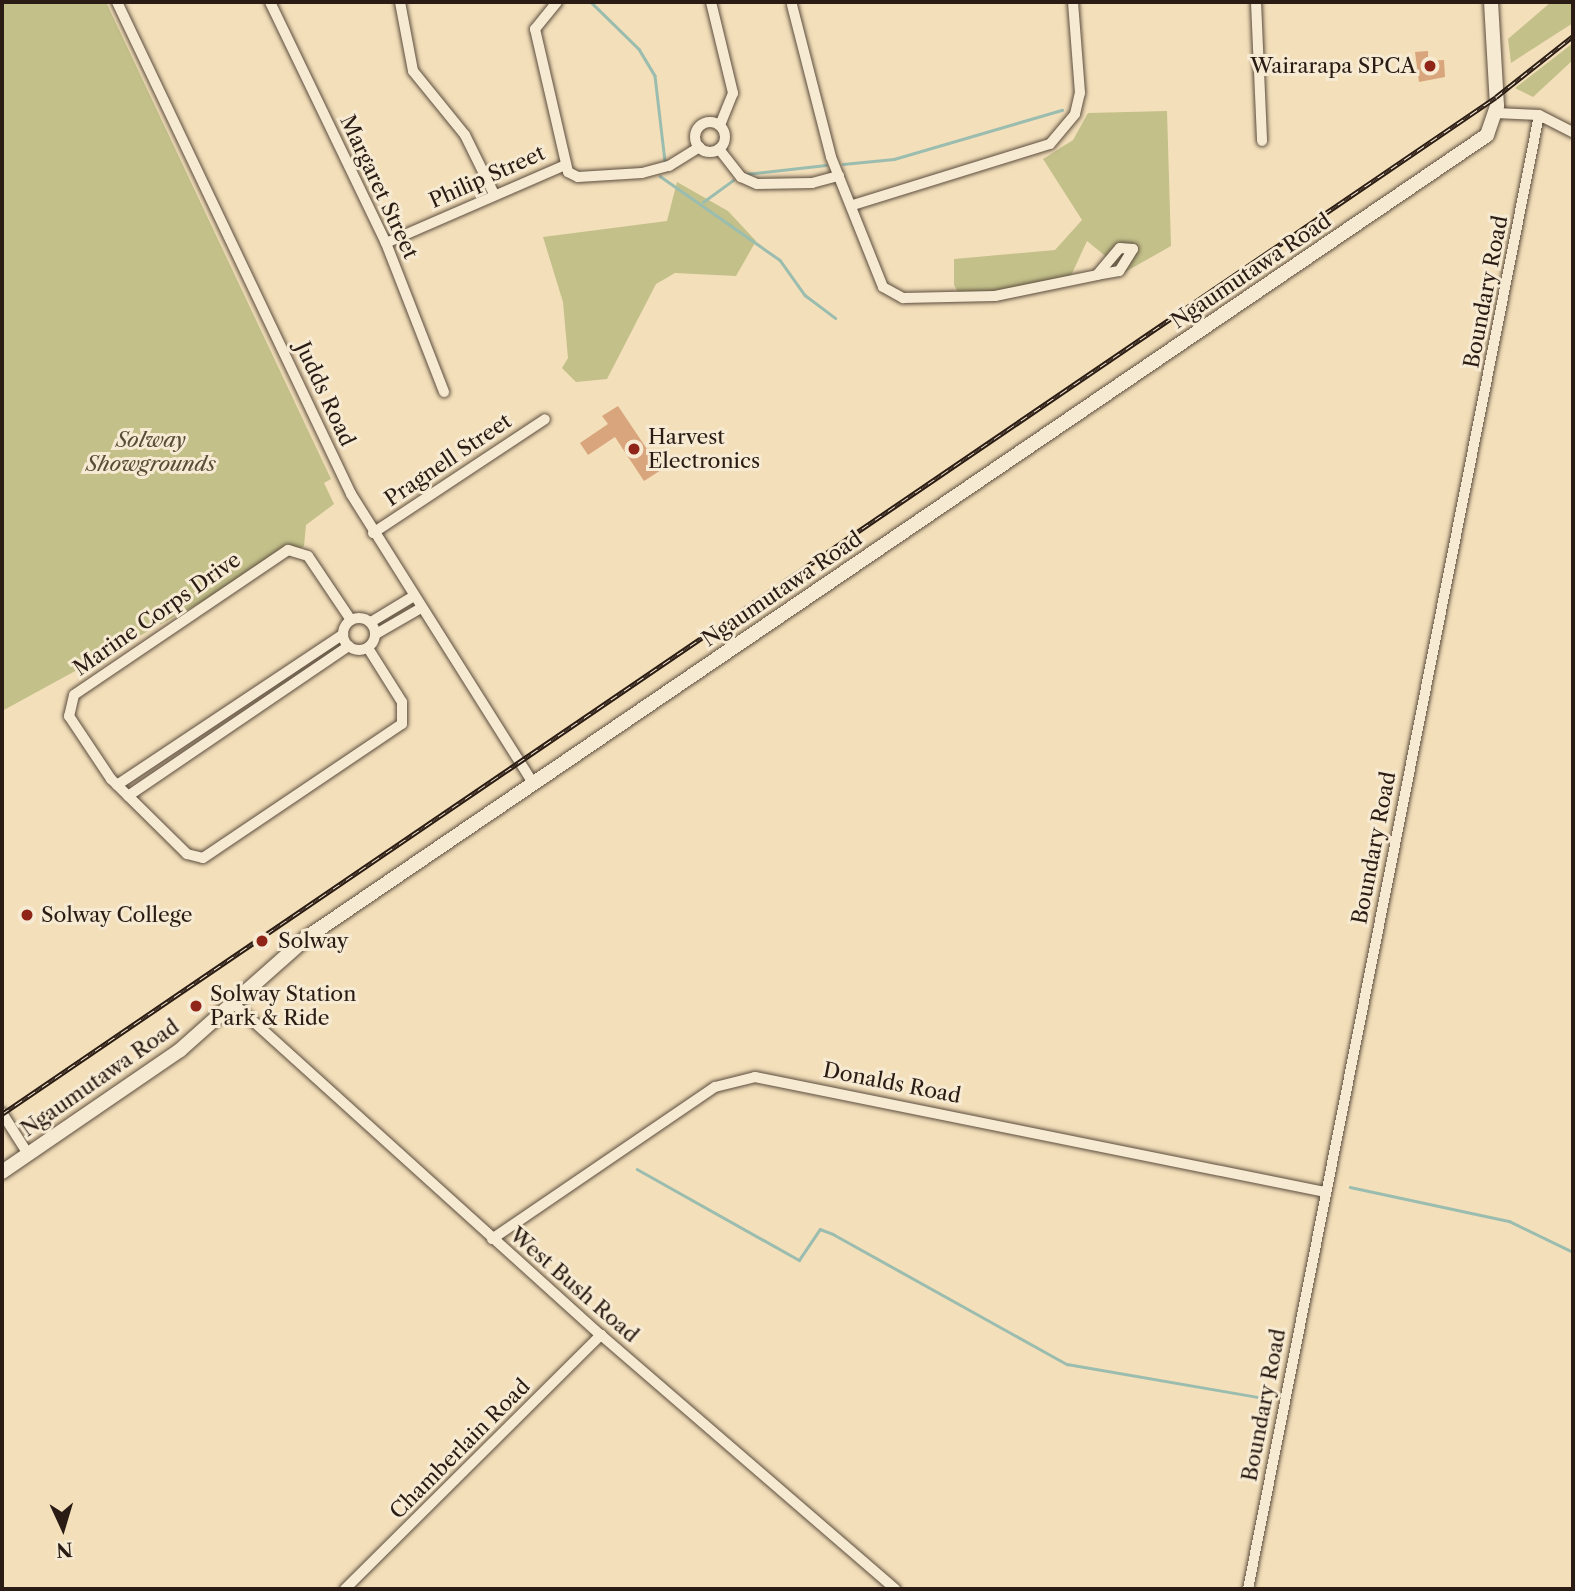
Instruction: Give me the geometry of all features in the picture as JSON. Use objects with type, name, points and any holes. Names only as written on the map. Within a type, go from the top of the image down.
[{"type":"main road","points":[[1491,2],[1496,113]]},
{"type":"main road","name":"Ngaumutawa Road","points":[[2,1172],[180,1050],[306,938],[1411,188],[1487,135],[1496,113]]},
{"type":"street","name":"Judds Road","points":[[117,2],[373,533],[533,783]]},
{"type":"street","name":"Margaret Street","points":[[270,2],[386,243],[444,393]]},
{"type":"street","points":[[400,2],[413,72],[465,135],[493,192]]},
{"type":"street","points":[[557,2],[535,29],[565,165],[578,177],[642,173],[669,166],[700,147],[719,149],[741,177],[757,184],[812,183],[839,176]]},
{"type":"street","points":[[711,2],[733,93],[720,125],[725,137],[719,149]]},
{"type":"street","points":[[853,205],[1050,144],[1075,114],[1080,93],[1073,2]]},
{"type":"street","points":[[1256,2],[1262,141]]},
{"type":"street","points":[[792,5],[839,176],[853,205],[876,276],[883,287],[903,298],[995,296],[1097,275]]},
{"type":"street","points":[[1496,113],[1539,115],[1573,132]]},
{"type":"street","name":"Boundary Road","points":[[1248,1589],[1539,115]]},
{"type":"street","points":[[700,147],[696,139],[701,125],[720,125]]},
{"type":"street","name":"Philip Street","points":[[386,243],[493,192],[565,165]]},
{"type":"street","name":"Pragnell Street","points":[[373,533],[545,419]]},
{"type":"street","name":"Marine Corps Drive","points":[[351,620],[308,556],[288,550],[74,695],[69,716],[117,785],[187,854],[212,855],[402,724],[402,702],[368,648]]},
{"type":"street","points":[[117,785],[343,634],[351,620],[371,622],[414,596]]},
{"type":"street","points":[[128,796],[349,646],[368,648],[376,634],[421,608]]},
{"type":"street","points":[[371,622],[376,634]]},
{"type":"street","points":[[343,634],[349,646]]},
{"type":"street","points":[[274,680],[281,690]]},
{"type":"street","points":[[216,718],[224,729]]},
{"type":"street","points":[[160,758],[167,768]]},
{"type":"street","name":"West Bush Road","points":[[233,1003],[492,1239],[895,1589]]},
{"type":"street","name":"Donalds Road","points":[[492,1239],[715,1087],[755,1077],[1325,1192]]},
{"type":"street","points":[[2,1113],[28,1154]]},
{"type":"street","name":"Chamberlain Road","points":[[345,1589],[601,1335]]},
{"type":"green space","name":"Solway Showgrounds","points":[[2,2],[106,2],[331,479],[324,483],[334,504],[306,525],[304,546],[2,711]]},
{"type":"green space","points":[[1551,2],[1573,2],[1573,23],[1511,63],[1508,39]]},
{"type":"green space","points":[[1573,43],[1573,60],[1533,97],[1515,88]]},
{"type":"green space","points":[[1167,111],[1171,246],[1125,272],[1087,241],[1069,280],[962,299],[954,285],[954,259],[1055,250],[1082,220],[1043,159],[1073,140],[1088,113]]},
{"type":"green space","points":[[677,182],[728,211],[756,241],[736,276],[675,273],[656,284],[607,379],[576,382],[562,368],[568,358],[563,302],[543,237],[667,221]]},
{"type":"building","name":"Wairarapa SPCA","points":[[1428,51],[1428,61],[1444,60],[1445,77],[1419,82],[1415,52]]},
{"type":"building","name":"Harvest Electronics","points":[[618,406],[661,470],[644,481],[615,437],[588,455],[580,443],[608,424],[602,416]]},
{"type":"waterway","points":[[591,2],[639,49],[655,76],[665,161]]},
{"type":"waterway","points":[[843,164],[894,159],[1062,110]]},
{"type":"waterway","points":[[746,174],[825,165]]},
{"type":"waterway","points":[[660,176],[780,260],[805,295],[835,318]]},
{"type":"waterway","points":[[703,202],[733,180]]},
{"type":"waterway","points":[[637,1169],[799,1260],[820,1229],[833,1234],[1067,1364],[1264,1398]]},
{"type":"waterway","points":[[1350,1187],[1509,1221],[1573,1252]]},
{"type":"railway","points":[[2,1114],[1496,97],[1573,36]]},
{"type":"place","name":"Wairarapa SPCA","points":[[1430,66]]},
{"type":"place","name":"Harvest Electronics","points":[[634,449]]},
{"type":"place","name":"Solway College","points":[[27,915]]},
{"type":"place","name":"Solway","points":[[262,941]]},
{"type":"place","name":"Solway Station Park & Ride","points":[[196,1006]]}]
